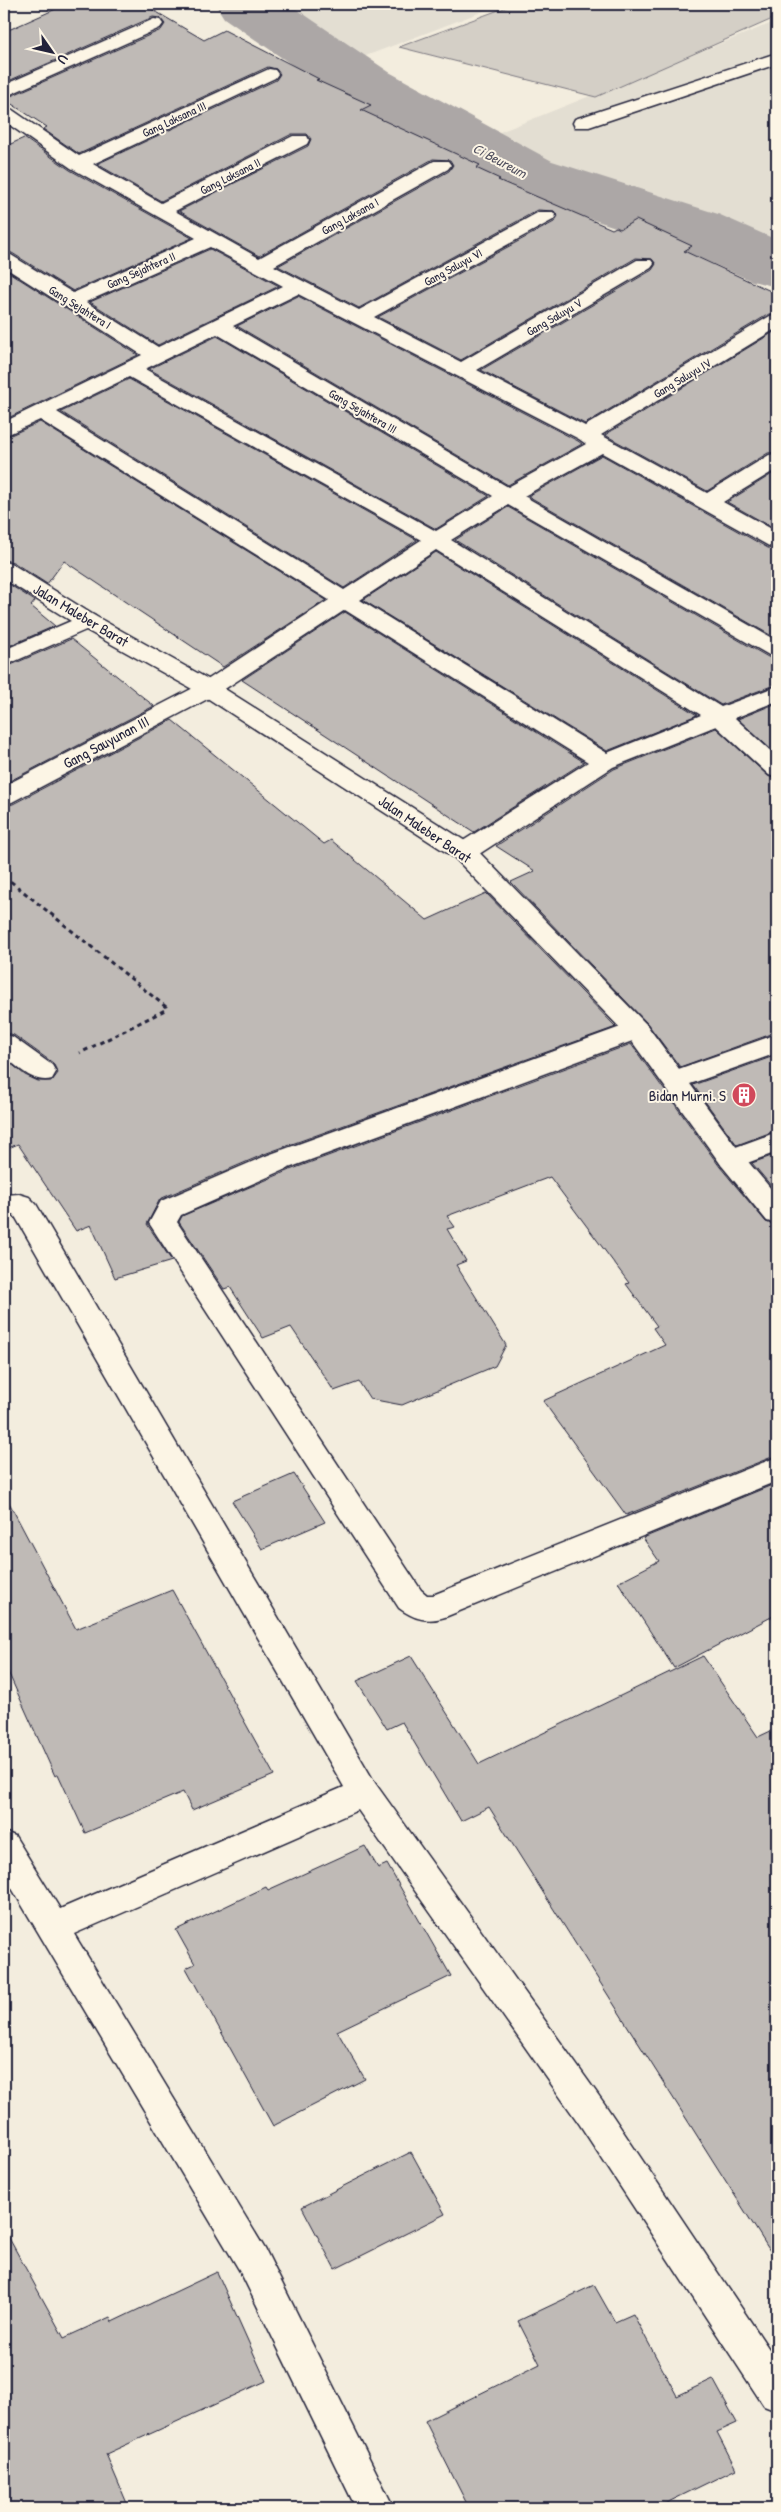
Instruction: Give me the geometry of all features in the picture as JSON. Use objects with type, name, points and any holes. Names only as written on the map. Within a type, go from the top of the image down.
[{"type":"street","points":[[4,92],[154,24]]},
{"type":"street","points":[[582,123],[777,58]]},
{"type":"street","name":"Gang Laksana III","points":[[78,164],[270,74]]},
{"type":"street","points":[[4,114],[78,164],[258,266],[463,370],[777,541]]},
{"type":"street","name":"Gang Laksana II","points":[[159,211],[300,140]]},
{"type":"street","name":"Gang Laksana I","points":[[258,266],[441,165]]},
{"type":"street","name":"Gang Saluyu VI","points":[[360,317],[546,216]]},
{"type":"street","name":"Gang Sejahtera II","points":[[72,301],[211,239]]},
{"type":"street","name":"Gang Sejahtera I","points":[[4,259],[156,355]]},
{"type":"street","name":"Gang Saluyu V","points":[[463,370],[644,264]]},
{"type":"street","points":[[4,430],[299,286]]},
{"type":"street","name":"Gang Saluyu IV","points":[[436,540],[508,496],[777,320]]},
{"type":"street","name":"Gang Sejahtera III","points":[[218,326],[508,496],[777,650]]},
{"type":"street","points":[[128,368],[436,540],[719,716],[777,770]]},
{"type":"street","points":[[40,412],[605,762]]},
{"type":"street","points":[[708,502],[777,460]]},
{"type":"street","name":"Gang Sauyunan III","points":[[4,796],[209,689],[436,540]]},
{"type":"street","name":"Jalan Maleber Barat","points":[[4,569],[87,621],[209,689],[464,852],[637,1030],[676,1080],[731,1159],[777,1214]]},
{"type":"street","points":[[4,659],[87,621]]},
{"type":"street","points":[[464,852],[605,762],[777,693]]},
{"type":"street","points":[[637,1030],[277,1162],[171,1208],[165,1215],[163,1223],[410,1599],[421,1607],[434,1608],[777,1469]]},
{"type":"street","points":[[4,1043],[43,1072]]},
{"type":"street","points":[[676,1080],[777,1043]]},
{"type":"street","points":[[731,1159],[777,1142]]},
{"type":"street","points":[[4,1205],[19,1204],[26,1211],[364,1793],[592,2114],[777,2393]]},
{"type":"street","points":[[54,1927],[364,1793]]},
{"type":"street","points":[[4,1846],[253,2261],[375,2508]]},
{"type":"path","points":[[4,876],[113,962],[166,1007],[161,1012],[43,1072]]},
{"type":"shaded area","points":[[263,4],[502,4],[350,62],[276,22]]},
{"type":"shaded area","points":[[515,4],[777,4],[777,17],[596,97],[399,47]]},
{"type":"shaded area","points":[[777,21],[777,264],[480,140]]},
{"type":"building","points":[[67,4],[143,4],[204,40],[224,30],[319,79],[316,80],[371,105],[361,110],[480,165],[476,168],[500,179],[498,180],[612,229],[616,227],[620,229],[636,220],[692,246],[684,251],[777,294],[777,312],[769,314],[585,424],[481,370],[652,270],[656,264],[652,259],[636,258],[461,360],[378,317],[554,222],[558,216],[554,211],[538,210],[359,308],[278,266],[449,171],[453,165],[450,160],[433,159],[259,256],[179,211],[308,146],[311,139],[307,134],[292,134],[161,201],[97,164],[276,80],[280,74],[276,69],[268,67],[79,154],[43,129],[47,127],[4,99],[161,30],[165,24],[160,18],[153,17],[4,83],[4,32]]},
{"type":"building","points":[[24,138],[70,170],[192,238],[73,291],[12,253],[4,251],[4,147]]},
{"type":"building","points":[[210,249],[279,286],[158,345],[90,302]]},
{"type":"building","points":[[4,269],[138,355],[4,420]]},
{"type":"building","points":[[298,296],[582,444],[508,485],[237,326]]},
{"type":"building","points":[[777,330],[777,452],[768,453],[707,491],[605,435]]},
{"type":"building","points":[[217,336],[489,496],[436,529],[149,369]]},
{"type":"building","points":[[129,379],[417,540],[344,588],[61,412]]},
{"type":"building","points":[[40,422],[326,600],[223,667],[64,561],[47,584],[13,562],[4,560],[4,438]]},
{"type":"building","points":[[602,455],[768,548],[777,550],[777,639],[528,496]]},
{"type":"building","points":[[777,471],[777,530],[727,502]]},
{"type":"building","points":[[508,507],[768,657],[777,659],[777,684],[721,705],[455,540]]},
{"type":"building","points":[[436,552],[697,715],[607,751],[363,600]]},
{"type":"building","points":[[4,581],[35,601],[31,606],[55,626],[4,648]]},
{"type":"building","points":[[345,612],[584,762],[474,832],[242,680]]},
{"type":"building","points":[[71,639],[154,706],[4,784],[4,668]]},
{"type":"building","points":[[777,703],[777,755],[738,719]]},
{"type":"building","points":[[172,720],[324,844],[331,840],[427,920],[486,893],[616,1027],[267,1153],[160,1199],[147,1224],[172,1261],[115,1278],[91,1225],[76,1231],[18,1144],[4,1150],[4,1058],[25,1075],[38,1081],[52,1081],[58,1073],[53,1063],[14,1035],[4,1032],[4,806],[13,804]]},
{"type":"building","points":[[716,728],[768,776],[777,780],[777,1032],[680,1067],[647,1023],[511,882],[535,871],[496,846],[614,769]]},
{"type":"building","points":[[631,1044],[720,1167],[766,1222],[777,1226],[777,1455],[626,1515],[543,1401],[665,1345],[653,1328],[657,1326],[626,1284],[629,1283],[550,1177],[447,1216],[455,1227],[447,1229],[466,1261],[456,1265],[506,1345],[495,1366],[402,1405],[370,1399],[359,1382],[334,1391],[291,1327],[263,1338],[230,1287],[224,1289],[179,1222],[182,1216],[287,1171]]},
{"type":"building","points":[[777,1055],[777,1130],[737,1145],[693,1085]]},
{"type":"building","points":[[777,1154],[777,1193],[752,1163]]},
{"type":"building","points":[[294,1474],[325,1522],[262,1549],[232,1501]]},
{"type":"building","points":[[777,1483],[777,1614],[674,1668],[618,1582],[659,1561],[643,1538]]},
{"type":"building","points":[[4,1493],[76,1629],[172,1590],[274,1775],[192,1810],[183,1792],[85,1833],[58,1774],[55,1776],[4,1663]]},
{"type":"building","points":[[411,1656],[479,1764],[703,1656],[758,1737],[777,1728],[777,2262],[489,1807],[461,1821],[402,1722],[387,1729],[357,1681]]},
{"type":"building","points":[[365,1846],[378,1868],[387,1864],[451,1976],[337,2031],[365,2079],[273,2126],[186,1968],[195,1964],[176,1930],[266,1887],[268,1890]]},
{"type":"building","points":[[411,2152],[445,2214],[335,2269],[302,2207]]},
{"type":"building","points":[[4,2229],[64,2338],[110,2317],[112,2322],[217,2272],[266,2381],[106,2454],[129,2508],[4,2508]]},
{"type":"building","points":[[594,2285],[615,2322],[633,2314],[677,2396],[713,2379],[737,2423],[717,2432],[736,2469],[656,2508],[469,2508],[425,2421],[540,2364],[518,2321]]},
{"type":"waterway","name":"Ci Beureum","points":[[247,4],[366,86],[528,176],[693,229],[777,266]]},
{"type":"place","name":"Bidan Murni. S","points":[[744,1095]]}]
